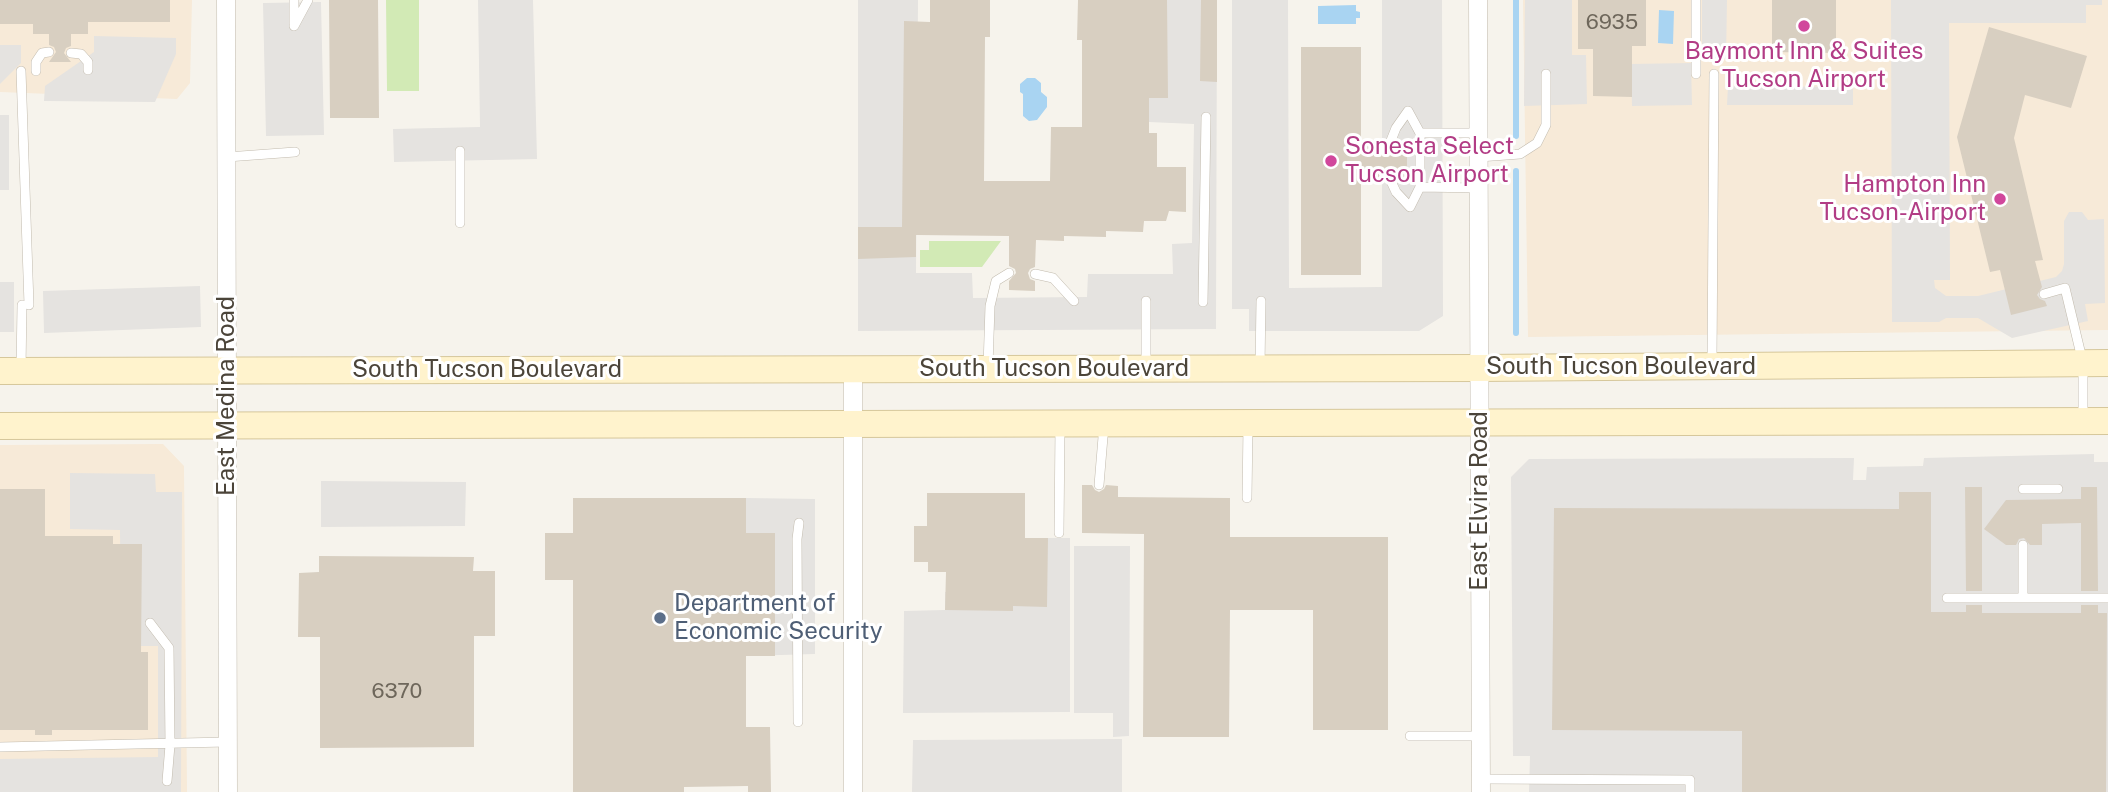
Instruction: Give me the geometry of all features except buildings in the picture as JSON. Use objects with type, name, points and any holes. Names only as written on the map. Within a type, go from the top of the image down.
[{"type":"main road","name":"South Tucson Boulevard","points":[[10,371],[1479,368],[2095,363]]},
{"type":"main road","points":[[0,426],[2095,421]]},
{"type":"street","name":"East Medina Road","points":[[226,0],[228,792]]},
{"type":"street","name":"East Elvira Road","points":[[1478,0],[1481,786]]},
{"type":"street","points":[[853,369],[853,792]]},
{"type":"lane","points":[[294,0],[294,26],[308,0]]},
{"type":"lane","points":[[1696,0],[1696,74]]},
{"type":"lane","points":[[36,71],[36,62],[42,53],[49,52]]},
{"type":"lane","points":[[71,53],[81,54],[88,62],[88,70]]},
{"type":"lane","points":[[10,371],[25,305],[21,71]]},
{"type":"lane","points":[[1479,157],[1520,154],[1537,142],[1546,125],[1546,74]]},
{"type":"lane","points":[[1712,366],[1714,74]]},
{"type":"lane","points":[[1390,143],[1396,128],[1408,111],[1420,133],[1420,187],[1410,207],[1396,192],[1390,179]]},
{"type":"lane","points":[[1203,302],[1206,117]]},
{"type":"lane","points":[[1420,133],[1479,132]]},
{"type":"lane","points":[[460,151],[460,223]]},
{"type":"lane","points":[[227,157],[295,152]]},
{"type":"lane","points":[[1420,187],[1479,188]]},
{"type":"lane","points":[[988,369],[990,306],[996,281],[1009,274]]},
{"type":"lane","points":[[1035,274],[1053,278],[1074,301]]},
{"type":"lane","points":[[2044,294],[2065,288],[2095,363],[2095,421]]},
{"type":"lane","points":[[1261,300],[1261,368]]},
{"type":"lane","points":[[1146,301],[1146,369]]},
{"type":"lane","points":[[1059,533],[1060,423]]},
{"type":"lane","points":[[1099,485],[1104,423]]},
{"type":"lane","points":[[1247,498],[1248,423]]},
{"type":"lane","points":[[2023,489],[2058,489]]},
{"type":"lane","points":[[798,722],[799,523]]},
{"type":"lane","points":[[2023,545],[2023,597]]},
{"type":"lane","points":[[1947,598],[2108,598]]},
{"type":"lane","points":[[150,623],[169,648],[170,745],[167,781]]},
{"type":"lane","points":[[1410,736],[1481,736]]},
{"type":"lane","points":[[0,747],[227,743]]},
{"type":"lane","points":[[1539,779],[1539,792]]},
{"type":"lane","points":[[1481,786],[1539,779],[1690,780],[1690,792]]},
{"type":"shaded area","points":[[0,0],[192,0],[190,83],[177,99],[0,92]]},
{"type":"shaded area","points":[[478,0],[533,0],[537,159],[394,162],[393,129],[480,127]]},
{"type":"shaded area","points":[[858,0],[918,0],[916,273],[972,273],[973,298],[1087,297],[1088,274],[1173,274],[1172,244],[1192,243],[1194,124],[1149,122],[1149,0],[1217,0],[1216,329],[858,331]]},
{"type":"shaded area","points":[[1232,0],[1288,0],[1289,288],[1382,287],[1382,0],[1442,0],[1443,316],[1419,331],[1249,331],[1249,309],[1232,309]]},
{"type":"shaded area","points":[[1523,0],[2108,0],[2108,330],[1528,337]]},
{"type":"shaded area","points":[[1525,0],[1572,0],[1572,55],[1586,55],[1587,104],[1524,106]]},
{"type":"shaded area","points":[[1702,0],[1727,0],[1726,59],[1702,59]]},
{"type":"shaded area","points":[[1891,0],[2102,0],[2102,5],[2086,5],[2086,23],[1949,23],[1950,280],[1934,280],[1935,288],[1946,296],[1978,296],[2056,277],[2064,264],[2064,221],[2069,212],[2082,212],[2088,220],[2104,219],[2105,303],[2085,304],[2088,321],[2012,338],[1978,318],[1946,318],[1939,322],[1892,322]]},
{"type":"shaded area","points":[[321,2],[324,135],[266,136],[263,3]]},
{"type":"shaded area","points":[[94,36],[176,38],[176,54],[155,102],[44,101],[45,86],[94,52]]},
{"type":"shaded area","points":[[0,45],[21,45],[21,63],[0,84]]},
{"type":"shaded area","points":[[1691,63],[1692,105],[1632,106],[1631,64]]},
{"type":"shaded area","points":[[1728,86],[1853,87],[1853,105],[1727,105]]},
{"type":"shaded area","points":[[0,115],[9,115],[9,190],[0,190]]},
{"type":"shaded area","points":[[0,282],[14,282],[14,332],[0,332]]},
{"type":"shaded area","points":[[200,286],[201,327],[44,333],[43,291]]},
{"type":"shaded area","points":[[163,444],[184,466],[187,792],[0,792],[0,445]]},
{"type":"shaded area","points":[[2094,454],[2094,462],[2108,462],[2108,792],[1529,792],[1530,756],[1513,756],[1511,477],[1529,459],[1854,458],[1853,480],[1866,480],[1867,467],[1923,466],[1924,458]]},
{"type":"shaded area","points":[[70,473],[155,474],[156,492],[182,492],[181,792],[0,792],[0,759],[158,757],[158,646],[121,646],[120,530],[70,529]]},
{"type":"shaded area","points":[[321,481],[466,482],[465,526],[321,527]]},
{"type":"shaded area","points":[[746,498],[815,499],[815,654],[746,656]]},
{"type":"shaded area","points":[[1029,538],[1070,538],[1070,712],[903,713],[904,611],[945,610],[945,592],[1028,592]]},
{"type":"shaded area","points":[[1074,546],[1130,546],[1129,736],[1113,737],[1113,713],[1074,713]]},
{"type":"shaded area","points":[[1122,739],[1122,792],[912,792],[913,740]]},
{"type":"green space","points":[[386,0],[419,0],[419,91],[387,91]]},
{"type":"green space","points":[[929,241],[1001,241],[982,267],[920,267],[920,250],[929,250]]},
{"type":"water","points":[[1356,5],[1360,18],[1356,18],[1356,24],[1318,24],[1318,6]]},
{"type":"water","points":[[1659,10],[1674,11],[1673,44],[1658,43]]},
{"type":"water","points":[[1027,78],[1035,78],[1041,83],[1041,92],[1047,97],[1047,107],[1037,120],[1029,121],[1023,116],[1020,84]]},
{"type":"waterway","points":[[1516,0],[1516,136]]},
{"type":"waterway","points":[[1516,171],[1516,333]]},
{"type":"place","name":"Baymont Inn & Suites Tucson Airport","points":[[1804,26]]},
{"type":"place","name":"Sonesta Select Tucson Airport","points":[[1331,161]]},
{"type":"place","name":"Hampton Inn Tucson-Airport","points":[[2000,199]]},
{"type":"place","name":"Department of Economic Security","points":[[660,618]]}]
